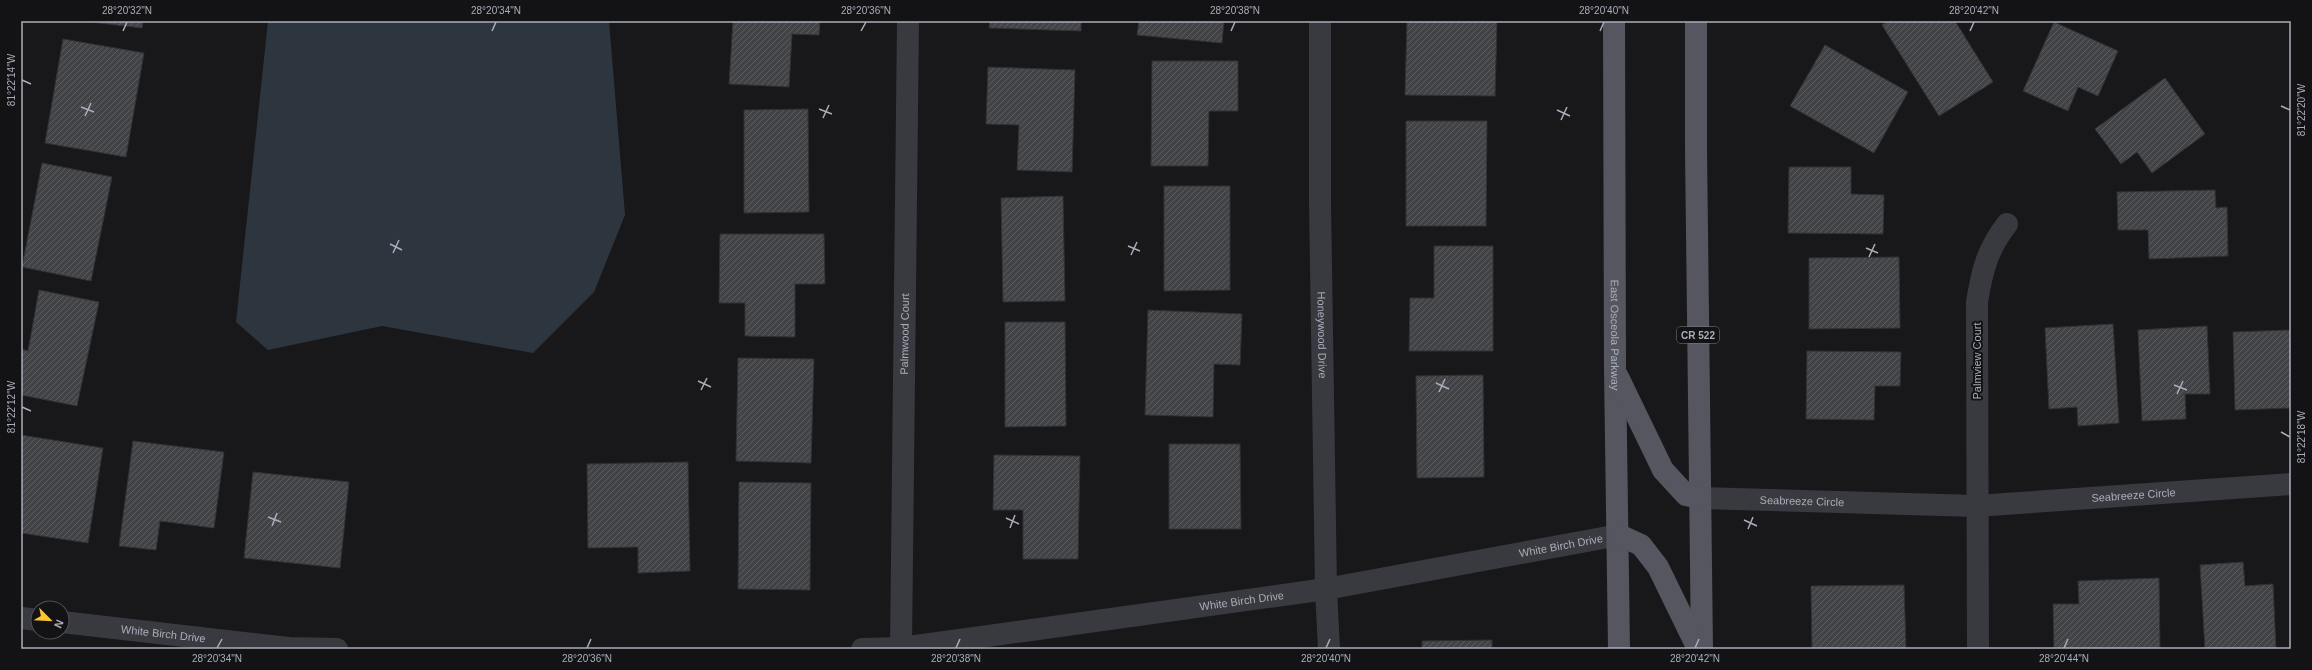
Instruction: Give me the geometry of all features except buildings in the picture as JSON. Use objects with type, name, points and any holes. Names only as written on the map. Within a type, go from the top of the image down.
[{"type":"main road","name":"East Osceola Parkway","points":[[1614,21],[1614,368],[1619,535],[1620,649]]},
{"type":"main road","name":"CR 522","points":[[1696,21],[1702,649]]},
{"type":"main road","points":[[1614,368],[1662,470],[1686,496],[1700,498]]},
{"type":"main road","points":[[1619,535],[1641,545],[1658,567],[1698,649]]},
{"type":"street","name":"Palmwood Court","points":[[901,648],[908,21]]},
{"type":"street","name":"Honeywood Drive","points":[[1320,21],[1326,589],[1329,649]]},
{"type":"street","name":"Palmview Court","points":[[1976,506],[1977,302],[1986,259],[2006,224]]},
{"type":"street","name":"Seabreeze Circle","points":[[1700,498],[1976,506],[2291,484]]},
{"type":"street","points":[[1976,506],[1978,649]]},
{"type":"street","name":"White Birch Drive","points":[[862,649],[901,648],[1326,589],[1619,535]]},
{"type":"street","name":"White Birch Drive","points":[[70,623],[289,648],[337,649]]},
{"type":"shaded area","points":[[268,21],[609,21],[625,215],[594,292],[533,353],[382,326],[268,350],[236,322]]}]
